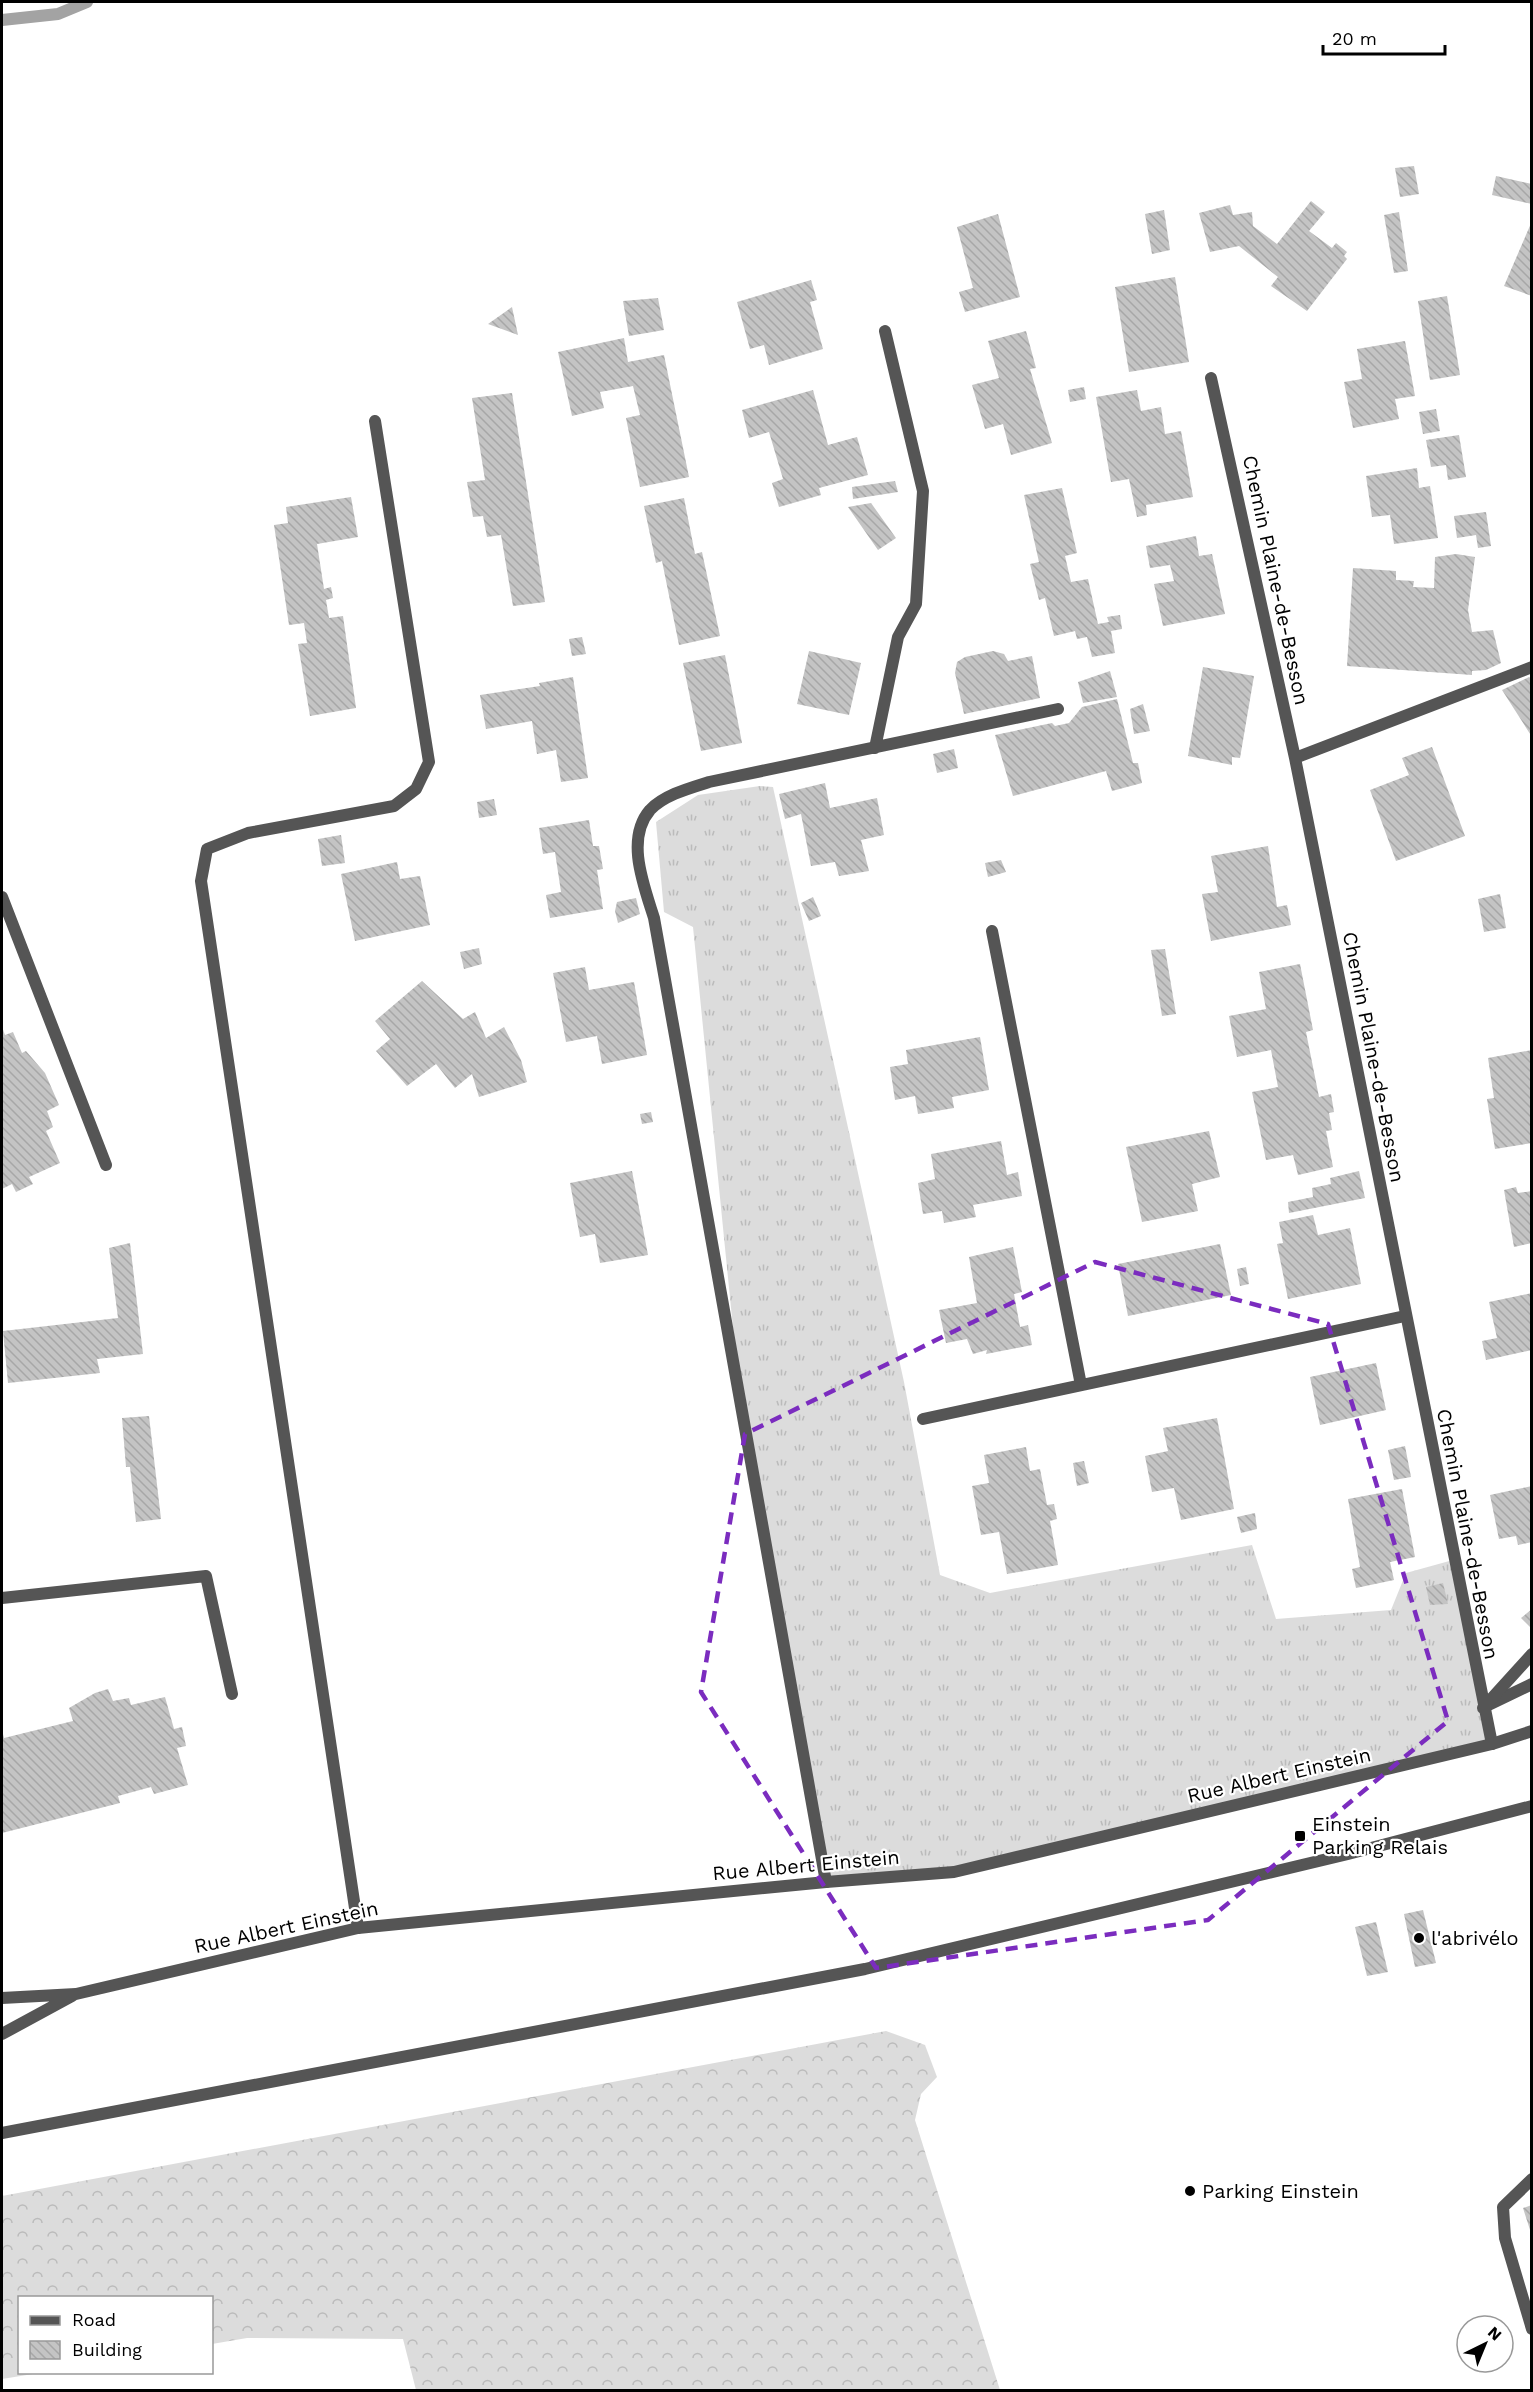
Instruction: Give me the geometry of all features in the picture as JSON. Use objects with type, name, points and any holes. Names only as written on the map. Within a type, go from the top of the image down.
[{"type":"street","points":[[875,748],[898,637],[916,604],[923,491],[885,331]]},
{"type":"street","name":"Chemin Plaine-de-Besson","points":[[1211,378],[1295,758],[1492,1744]]},
{"type":"street","points":[[358,1928],[201,881],[207,849],[248,833],[394,807],[416,789],[429,762],[375,421]]},
{"type":"street","points":[[1295,758],[1532,667]]},
{"type":"street","points":[[826,1882],[654,918],[644,885],[637,835],[651,810],[676,793],[709,782],[1058,709]]},
{"type":"street","points":[[2,897],[106,1165]]},
{"type":"street","points":[[992,931],[1081,1385]]},
{"type":"street","points":[[923,1419],[1405,1316]]},
{"type":"street","points":[[2,1598],[206,1576],[232,1694]]},
{"type":"street","points":[[1483,1708],[1532,1654]]},
{"type":"street","points":[[1483,1708],[1532,1684]]},
{"type":"street","name":"Rue Albert Einstein","points":[[2,1998],[76,1994],[358,1928],[826,1882],[954,1872],[1492,1744],[1532,1731]]},
{"type":"street","points":[[2,2133],[865,1969],[1348,1854],[1532,1806]]},
{"type":"street","name":"Rue Albert Einstein","points":[[2,2034],[76,1994]]},
{"type":"street","points":[[1532,2179],[1503,2208],[1505,2238],[1532,2329]]},
{"type":"highlighted area","points":[[1095,1262],[1328,1324],[1448,1721],[1208,1920],[876,1968],[701,1692],[745,1434]]},
{"type":"green space","points":[[760,786],[773,787],[904,1382],[940,1575],[990,1593],[1252,1545],[1276,1619],[1391,1610],[1406,1573],[1453,1560],[1492,1744],[954,1872],[826,1882],[741,1408],[693,927],[664,912],[656,822],[698,795]]},
{"type":"green space","points":[[886,2031],[925,2045],[937,2077],[921,2094],[915,2120],[1000,2390],[416,2390],[403,2339],[247,2338],[213,2344],[213,2296],[18,2296],[18,2374],[33,2374],[2,2379],[2,2196]]},
{"type":"building","points":[[1414,166],[1419,194],[1400,197],[1395,168]]},
{"type":"building","points":[[1496,176],[1532,184],[1532,204],[1492,195]]},
{"type":"building","points":[[1311,201],[1325,212],[1309,231],[1332,248],[1336,243],[1347,252],[1344,256],[1347,259],[1307,311],[1271,286],[1278,277],[1239,246],[1210,252],[1199,213],[1230,205],[1233,215],[1252,212],[1253,226],[1277,244]]},
{"type":"building","points":[[1164,210],[1170,250],[1152,254],[1145,214]]},
{"type":"building","points":[[1399,212],[1408,271],[1394,273],[1384,215]]},
{"type":"building","points":[[998,214],[1020,297],[965,312],[959,292],[973,288],[957,227]]},
{"type":"building","points":[[1532,221],[1532,296],[1504,286]]},
{"type":"building","points":[[1175,277],[1189,362],[1129,372],[1115,287]]},
{"type":"building","points":[[811,280],[817,300],[810,302],[823,349],[769,365],[764,345],[750,349],[737,302]]},
{"type":"building","points":[[1447,296],[1460,375],[1430,380],[1418,301]]},
{"type":"building","points":[[658,298],[664,330],[629,336],[623,301]]},
{"type":"building","points":[[512,307],[518,335],[488,324]]},
{"type":"building","points":[[1026,331],[1036,368],[1030,369],[1052,443],[1011,455],[1003,424],[985,429],[972,385],[999,378],[988,341]]},
{"type":"building","points":[[624,338],[628,362],[664,355],[689,477],[640,487],[626,418],[640,415],[633,386],[600,392],[604,408],[572,416],[558,352]]},
{"type":"building","points":[[1405,341],[1415,396],[1395,399],[1399,419],[1353,428],[1344,382],[1362,379],[1357,349]]},
{"type":"building","points":[[1084,387],[1086,399],[1070,402],[1068,390]]},
{"type":"building","points":[[813,390],[828,445],[857,437],[868,475],[819,488],[821,495],[779,507],[772,483],[783,479],[769,432],[749,438],[742,410]]},
{"type":"building","points":[[1137,390],[1141,411],[1161,407],[1165,434],[1181,431],[1193,497],[1146,505],[1147,515],[1137,517],[1129,479],[1111,482],[1096,397]]},
{"type":"building","points":[[512,393],[545,602],[513,606],[501,535],[487,537],[483,516],[473,517],[467,482],[485,480],[472,398]]},
{"type":"building","points":[[1436,409],[1440,431],[1423,434],[1419,412]]},
{"type":"building","points":[[1459,435],[1466,477],[1448,480],[1446,465],[1431,467],[1426,440]]},
{"type":"building","points":[[1417,468],[1419,488],[1430,486],[1438,538],[1394,544],[1390,515],[1372,517],[1366,476]]},
{"type":"building","points":[[895,481],[898,492],[853,499],[852,487]]},
{"type":"building","points":[[1062,488],[1077,553],[1065,556],[1071,582],[1088,579],[1098,624],[1109,622],[1107,617],[1120,615],[1122,629],[1111,631],[1115,653],[1092,657],[1087,637],[1077,639],[1075,631],[1054,636],[1045,598],[1039,600],[1030,564],[1039,562],[1024,495]]},
{"type":"building","points":[[351,497],[358,537],[317,544],[324,589],[331,587],[333,598],[326,600],[329,618],[343,616],[356,708],[310,716],[298,644],[307,643],[304,623],[289,625],[274,525],[288,523],[286,507]]},
{"type":"building","points":[[684,498],[695,554],[702,552],[720,636],[679,645],[662,561],[656,563],[644,506]]},
{"type":"building","points":[[871,503],[896,538],[878,550],[848,507]]},
{"type":"building","points":[[1486,512],[1491,546],[1478,548],[1476,535],[1457,538],[1454,516]]},
{"type":"building","points":[[1196,536],[1199,556],[1212,554],[1225,614],[1163,626],[1154,584],[1174,581],[1170,565],[1150,568],[1146,546]]},
{"type":"building","points":[[1456,554],[1475,557],[1468,610],[1472,632],[1493,630],[1501,663],[1486,670],[1472,671],[1472,675],[1347,666],[1353,568],[1396,571],[1396,580],[1414,581],[1413,587],[1434,588],[1435,557]]},
{"type":"building","points":[[582,637],[586,654],[572,656],[569,639]]},
{"type":"building","points":[[809,651],[861,663],[849,715],[797,704]]},
{"type":"building","points":[[993,651],[1004,654],[1008,661],[1032,656],[1040,698],[964,714],[955,673],[957,662],[965,657]]},
{"type":"building","points":[[725,655],[742,743],[701,751],[683,663]]},
{"type":"building","points":[[1203,667],[1254,676],[1240,758],[1232,757],[1232,765],[1188,756]]},
{"type":"building","points":[[1110,671],[1117,697],[1083,703],[1078,682]]},
{"type":"building","points":[[573,677],[588,778],[561,782],[556,750],[537,754],[532,721],[486,729],[480,695],[540,686],[539,683]]},
{"type":"building","points":[[1529,677],[1532,679],[1532,737],[1502,690]]},
{"type":"building","points":[[1117,699],[1133,763],[1138,763],[1142,783],[1112,791],[1106,771],[1013,796],[995,735],[1052,723],[1055,726],[1069,723],[1082,707]]},
{"type":"building","points":[[1143,704],[1150,731],[1134,734],[1130,709]]},
{"type":"building","points":[[1432,747],[1465,836],[1396,861],[1370,790],[1409,775],[1402,758]]},
{"type":"building","points":[[954,749],[958,768],[937,773],[933,754]]},
{"type":"building","points":[[825,783],[830,808],[877,798],[884,835],[861,840],[869,871],[839,876],[835,862],[811,866],[801,814],[785,819],[779,794]]},
{"type":"building","points":[[494,799],[497,815],[479,818],[477,802]]},
{"type":"building","points":[[589,820],[593,846],[599,846],[603,869],[597,870],[603,909],[550,918],[546,895],[561,892],[555,852],[543,854],[539,828]]},
{"type":"building","points":[[341,835],[345,863],[322,866],[318,839]]},
{"type":"building","points":[[1268,846],[1277,907],[1287,905],[1291,925],[1211,941],[1202,894],[1218,892],[1211,856]]},
{"type":"building","points":[[1001,860],[1006,872],[988,877],[985,863]]},
{"type":"building","points":[[397,862],[400,879],[420,876],[430,925],[355,941],[341,874]]},
{"type":"building","points":[[1500,894],[1506,928],[1484,932],[1478,899]]},
{"type":"building","points":[[813,897],[821,916],[809,921],[801,903]]},
{"type":"building","points":[[636,898],[640,914],[618,923],[615,911],[617,902]]},
{"type":"building","points":[[479,948],[482,964],[464,969],[460,952]]},
{"type":"building","points":[[1165,949],[1176,1014],[1162,1016],[1151,950]]},
{"type":"building","points":[[1300,964],[1313,1030],[1306,1032],[1319,1097],[1331,1094],[1334,1112],[1329,1113],[1332,1130],[1326,1131],[1333,1167],[1298,1175],[1293,1155],[1266,1160],[1252,1092],[1278,1087],[1271,1050],[1237,1057],[1229,1016],[1266,1009],[1259,972]]},
{"type":"building","points":[[585,967],[589,990],[634,982],[647,1055],[602,1064],[597,1036],[566,1042],[553,973]]},
{"type":"building","points":[[422,981],[463,1019],[475,1012],[486,1038],[504,1027],[521,1060],[527,1082],[479,1097],[472,1074],[455,1088],[436,1064],[407,1086],[376,1051],[390,1039],[375,1021]]},
{"type":"building","points":[[2,1027],[5,1035],[13,1032],[22,1053],[26,1051],[45,1073],[59,1105],[47,1111],[53,1127],[46,1131],[60,1163],[29,1177],[33,1184],[16,1192],[12,1184],[2,1189]]},
{"type":"building","points":[[980,1037],[989,1090],[952,1097],[954,1108],[918,1114],[915,1096],[895,1100],[890,1067],[908,1064],[906,1050]]},
{"type":"building","points":[[1532,1050],[1532,1143],[1495,1149],[1487,1099],[1494,1098],[1488,1058]]},
{"type":"building","points":[[651,1112],[653,1122],[642,1124],[640,1114]]},
{"type":"building","points":[[1209,1131],[1220,1177],[1192,1184],[1198,1211],[1142,1222],[1126,1147]]},
{"type":"building","points":[[1001,1141],[1007,1175],[1018,1172],[1022,1196],[973,1205],[976,1217],[944,1223],[942,1211],[923,1214],[918,1183],[935,1179],[931,1154]]},
{"type":"building","points":[[632,1171],[648,1255],[600,1263],[595,1234],[580,1237],[570,1183]]},
{"type":"building","points":[[1359,1171],[1365,1198],[1289,1213],[1288,1202],[1313,1197],[1312,1188],[1331,1184],[1330,1178]]},
{"type":"building","points":[[1516,1187],[1518,1193],[1532,1191],[1532,1243],[1514,1247],[1504,1190]]},
{"type":"building","points":[[1313,1215],[1318,1235],[1350,1228],[1361,1284],[1288,1299],[1277,1244],[1283,1243],[1279,1222]]},
{"type":"building","points":[[130,1243],[143,1354],[97,1359],[100,1373],[8,1383],[3,1331],[118,1318],[109,1248]]},
{"type":"building","points":[[1220,1244],[1231,1295],[1128,1316],[1118,1264]]},
{"type":"building","points":[[1013,1247],[1022,1292],[1014,1294],[1020,1327],[1028,1325],[1032,1345],[986,1354],[987,1350],[973,1354],[967,1339],[946,1343],[939,1310],[977,1303],[969,1257]]},
{"type":"building","points":[[1246,1267],[1249,1284],[1240,1286],[1237,1269]]},
{"type":"building","points":[[1532,1293],[1532,1350],[1486,1360],[1482,1341],[1497,1338],[1489,1302]]},
{"type":"building","points":[[1376,1363],[1386,1410],[1320,1425],[1310,1377]]},
{"type":"building","points":[[149,1416],[161,1519],[136,1522],[130,1467],[126,1467],[122,1418]]},
{"type":"building","points":[[1217,1418],[1234,1509],[1181,1520],[1174,1488],[1152,1492],[1145,1456],[1168,1451],[1163,1428]]},
{"type":"building","points":[[1405,1446],[1411,1477],[1394,1480],[1388,1450]]},
{"type":"building","points":[[1026,1447],[1030,1471],[1040,1469],[1047,1505],[1054,1504],[1057,1519],[1050,1521],[1058,1565],[1007,1574],[999,1532],[981,1535],[972,1486],[989,1483],[984,1455]]},
{"type":"building","points":[[1084,1461],[1089,1483],[1077,1486],[1073,1463]]},
{"type":"building","points":[[1532,1486],[1532,1542],[1518,1545],[1516,1536],[1499,1539],[1490,1495]]},
{"type":"building","points":[[1402,1489],[1415,1557],[1390,1562],[1394,1580],[1356,1588],[1352,1569],[1360,1567],[1348,1499]]},
{"type":"building","points":[[1255,1513],[1257,1529],[1241,1533],[1237,1517]]},
{"type":"building","points":[[1443,1583],[1448,1604],[1430,1605],[1426,1587]]},
{"type":"building","points":[[1532,1609],[1532,1629],[1521,1618]]},
{"type":"building","points":[[108,1689],[113,1701],[129,1698],[131,1705],[165,1697],[174,1729],[182,1727],[186,1746],[177,1748],[188,1785],[154,1794],[151,1787],[118,1796],[120,1803],[2,1833],[2,1730],[4,1738],[73,1721],[69,1708],[95,1693]]},
{"type":"building","name":"l'abrivélo","points":[[1423,1910],[1436,1963],[1415,1967],[1404,1914]]},
{"type":"building","points":[[1376,1922],[1388,1972],[1367,1976],[1355,1927]]},
{"type":"building","points":[[1532,2205],[1532,2232],[1531,2233],[1523,2208]]},
{"type":"waterway","points":[[2,20],[58,14],[87,2]]},
{"type":"place","name":"Einstein Parking Relais","points":[[1300,1836]]},
{"type":"place","name":"l'abrivélo","points":[[1419,1938]]},
{"type":"place","name":"Parking Einstein","points":[[1190,2191]]}]
